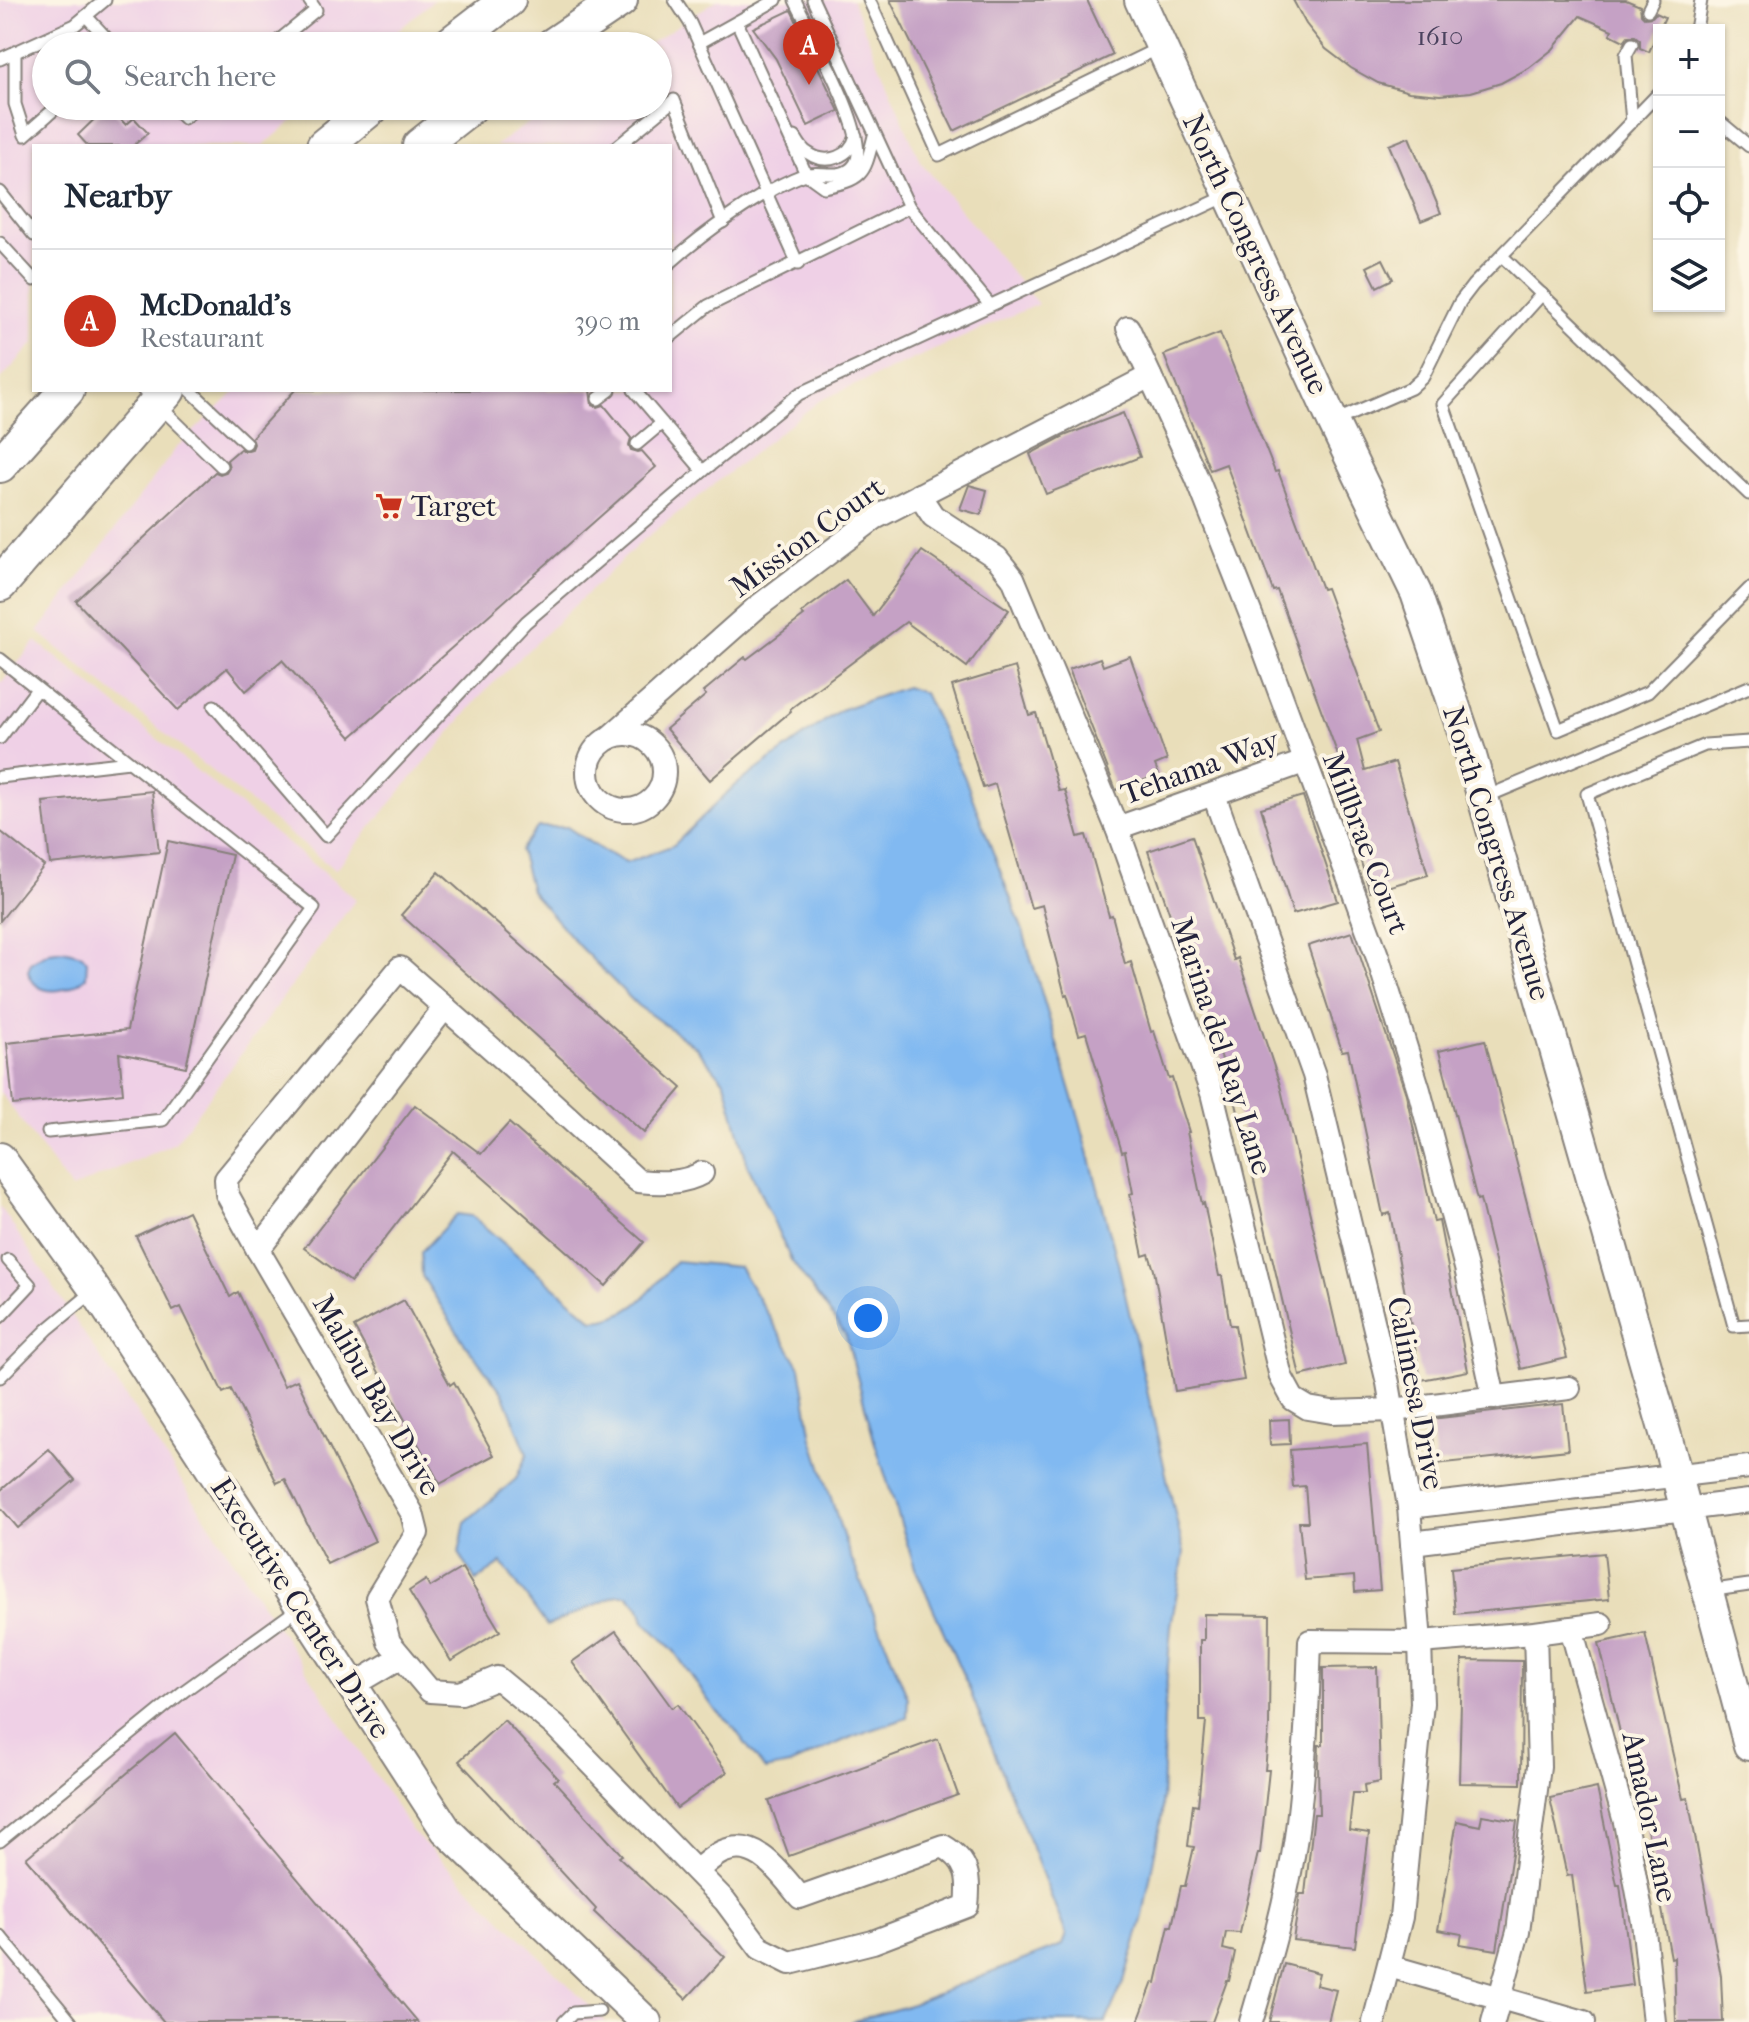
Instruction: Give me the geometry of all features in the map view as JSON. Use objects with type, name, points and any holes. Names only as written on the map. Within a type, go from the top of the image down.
[{"type":"main road","points":[[466,32],[508,0]]},
{"type":"main road","points":[[563,32],[590,0]]},
{"type":"main road","points":[[572,32],[620,0]]},
{"type":"main road","points":[[326,144],[356,120]]},
{"type":"main road","points":[[423,144],[453,120]]},
{"type":"main road","points":[[0,465],[65,392]]},
{"type":"main road","points":[[0,584],[156,394]]},
{"type":"street","name":"North Congress Avenue","points":[[1140,0],[1333,422],[1416,593],[1483,798],[1677,1475],[1749,1745]]},
{"type":"street","name":"Millbrae Court","points":[[1128,328],[1203,493],[1378,958],[1419,1090],[1466,1268],[1494,1398]]},
{"type":"street","name":"Mission Court","points":[[609,738],[756,608],[875,518],[1150,376]]},
{"type":"street","name":"Marina del Ray Lane","points":[[919,495],[933,516],[997,558],[1013,578],[1117,828],[1212,1093],[1281,1377],[1293,1399],[1308,1408],[1332,1412],[1393,1410],[1569,1388]]},
{"type":"street","name":"Tehama Way","points":[[1117,828],[1304,762]]},
{"type":"street","name":"Calimesa Drive","points":[[1214,795],[1314,1075],[1393,1410],[1409,1507],[1422,1703],[1401,1917],[1374,2022]]},
{"type":"street","name":"Malibu Bay Drive","points":[[696,1871],[722,1852],[737,1847],[753,1850],[771,1863],[800,1897],[943,1846],[958,1855],[964,1865],[969,1888],[967,1906],[873,1942],[790,1963],[760,1948],[725,1901],[555,1726],[497,1678],[461,1693],[430,1691],[389,1642],[377,1598],[417,1533],[412,1513],[258,1250],[227,1194],[226,1179],[400,968],[638,1181],[656,1183],[691,1179],[702,1173]]},
{"type":"street","points":[[258,1250],[445,1007]]},
{"type":"street","name":"Executive Center Drive","points":[[0,1158],[95,1290],[446,1830],[604,2009],[646,2022]]},
{"type":"street","points":[[1409,1507],[1749,1467]]},
{"type":"street","points":[[1553,1489],[1559,1524]]},
{"type":"street","points":[[1465,1500],[1469,1536]]},
{"type":"street","points":[[1412,1543],[1749,1501]]},
{"type":"street","points":[[1251,2022],[1277,1934],[1296,1838],[1308,1731],[1310,1641],[1420,1642],[1535,1633],[1601,1624]]},
{"type":"street","name":"Amador Lane","points":[[1571,1628],[1625,1822],[1643,1922],[1654,2022]]},
{"type":"street","points":[[1493,2022],[1518,1932],[1539,1766],[1535,1633]]},
{"type":"street","points":[[352,1686],[401,1657]]},
{"type":"street","points":[[1389,1966],[1584,2022]]},
{"type":"lane","points":[[61,32],[75,25],[105,0]]},
{"type":"lane","points":[[289,32],[316,10],[309,0]]},
{"type":"lane","points":[[675,0],[699,43],[798,264]]},
{"type":"lane","points":[[699,43],[776,0]]},
{"type":"lane","points":[[672,261],[723,222],[766,195],[806,174],[844,173],[855,164],[859,153],[854,123],[795,0]]},
{"type":"lane","points":[[813,0],[909,207],[990,305]]},
{"type":"lane","points":[[869,0],[939,155],[1161,47]]},
{"type":"lane","points":[[1697,24],[1701,0]]},
{"type":"lane","points":[[86,16],[101,32]]},
{"type":"lane","points":[[737,22],[806,174],[824,187],[849,183],[865,170],[874,136]]},
{"type":"lane","points":[[1632,44],[1626,55],[1632,122]]},
{"type":"lane","points":[[0,59],[32,46]]},
{"type":"lane","points":[[15,54],[15,104],[25,135],[42,120]]},
{"type":"lane","points":[[1333,422],[1411,388],[1423,377],[1460,302],[1656,96]]},
{"type":"lane","points":[[672,102],[674,100],[723,222]]},
{"type":"lane","points":[[780,117],[806,152],[823,159],[839,158],[853,147],[857,135]]},
{"type":"lane","points":[[620,144],[650,120]]},
{"type":"lane","points":[[1725,126],[1749,146]]},
{"type":"lane","points":[[0,192],[32,232]]},
{"type":"lane","points":[[214,706],[326,836],[526,622],[703,471],[799,394],[1229,195]]},
{"type":"lane","points":[[672,335],[708,306],[909,207]]},
{"type":"lane","points":[[0,243],[32,278]]},
{"type":"lane","points":[[1502,256],[1749,494]]},
{"type":"lane","points":[[1542,294],[1443,404],[1558,730],[1648,692],[1749,589]]},
{"type":"lane","points":[[192,392],[246,443]]},
{"type":"lane","points":[[598,399],[607,392]]},
{"type":"lane","points":[[636,392],[703,471]]},
{"type":"lane","points":[[156,394],[221,466]]},
{"type":"lane","points":[[637,444],[662,423]]},
{"type":"lane","points":[[0,659],[314,908],[163,1120],[48,1132]]},
{"type":"lane","points":[[1483,798],[1749,687]]},
{"type":"lane","points":[[0,738],[37,689]]},
{"type":"lane","points":[[1749,742],[1705,745],[1587,794],[1734,1326],[1749,1325]]},
{"type":"lane","points":[[0,777],[129,762]]},
{"type":"lane","points":[[0,1317],[30,1285],[8,1260]]},
{"type":"lane","points":[[0,1377],[48,1329],[95,1290]]},
{"type":"lane","points":[[1708,1591],[1749,1585]]},
{"type":"lane","points":[[0,1841],[184,1691],[299,1608]]},
{"type":"lane","points":[[0,1936],[71,2022]]},
{"type":"lane","points":[[564,2022],[573,2013],[604,2009]]},
{"type":"shaded area","points":[[0,0],[434,0],[396,32],[32,32],[32,120],[294,120],[265,144],[32,144],[32,345],[0,380]]},
{"type":"shaded area","points":[[717,0],[852,0],[920,161],[1038,304],[819,401],[641,542],[482,694],[335,870],[38,632],[177,447],[235,392],[672,392],[672,144],[498,144],[533,120],[672,120],[672,32],[668,32]]},
{"type":"shaded area","points":[[36,641],[356,899],[175,1143],[71,1189],[0,1092],[0,684]]},
{"type":"shaded area","points":[[0,1206],[412,1831],[606,2022],[0,2022]]},
{"type":"water","points":[[906,687],[924,693],[964,776],[1023,931],[1080,1121],[1118,1263],[1184,1553],[1171,1626],[1164,1718],[1162,1814],[1143,1916],[1124,1981],[1106,2022],[850,2022],[904,2007],[1062,1945],[1066,1934],[968,1686],[915,1568],[874,1440],[846,1335],[791,1260],[748,1166],[725,1082],[696,1047],[637,1005],[578,945],[531,891],[520,850],[538,827],[567,827],[626,863],[674,845],[733,787],[840,710]]},
{"type":"water","points":[[63,950],[82,955],[87,961],[86,977],[62,990],[38,986],[28,971],[31,962],[50,952]]},
{"type":"water","points":[[457,1214],[472,1216],[593,1320],[620,1314],[631,1308],[650,1292],[676,1261],[739,1267],[800,1367],[812,1438],[846,1545],[908,1698],[907,1718],[854,1736],[789,1765],[765,1770],[730,1723],[715,1710],[674,1651],[644,1621],[640,1608],[628,1595],[618,1595],[547,1626],[502,1563],[476,1581],[459,1553],[465,1522],[516,1479],[527,1454],[504,1395],[463,1341],[422,1276],[421,1252]]},
{"type":"building","points":[[890,0],[1087,0],[1113,55],[954,131]]},
{"type":"building","points":[[1293,0],[1626,0],[1640,6],[1645,18],[1656,13],[1665,17],[1662,24],[1653,24],[1653,43],[1649,52],[1640,48],[1640,40],[1635,36],[1628,36],[1624,41],[1610,34],[1612,30],[1580,16],[1553,49],[1529,68],[1501,83],[1471,92],[1440,95],[1409,92],[1378,83],[1326,49],[1306,24]]},
{"type":"building","points":[[791,10],[839,111],[808,126],[776,59],[753,28]]},
{"type":"building","points":[[94,120],[121,120],[126,125],[136,120],[148,133],[135,144],[86,144],[78,135]]},
{"type":"building","points":[[1409,137],[1441,213],[1421,221],[1389,145]]},
{"type":"building","points":[[1383,259],[1393,279],[1377,287],[1367,267]]},
{"type":"building","points":[[1220,333],[1275,472],[1278,471],[1322,589],[1326,588],[1379,732],[1357,740],[1365,771],[1395,762],[1428,875],[1370,892],[1334,772],[1343,769],[1277,590],[1273,591],[1226,464],[1210,470],[1164,355]]},
{"type":"building","points":[[293,392],[590,392],[592,405],[604,405],[631,438],[631,450],[642,451],[656,467],[351,737],[282,660],[246,691],[227,668],[178,710],[76,601],[215,472],[226,472],[229,467],[227,460],[240,449],[252,449],[252,437]]},
{"type":"building","points":[[1123,413],[1140,457],[1046,494],[1030,454],[1064,436]]},
{"type":"building","points":[[969,485],[987,490],[981,515],[960,509]]},
{"type":"building","points":[[922,551],[1009,610],[967,667],[906,622],[790,709],[710,780],[666,729],[706,695],[703,692],[745,657],[747,659],[804,616],[801,613],[846,580],[873,616]]},
{"type":"building","points":[[1130,656],[1167,760],[1155,765],[1159,775],[1116,790],[1069,669],[1100,658],[1103,666]]},
{"type":"building","points":[[1015,667],[1029,715],[1036,713],[1059,791],[1065,790],[1078,837],[1086,835],[1125,964],[1131,962],[1151,1032],[1154,1031],[1169,1079],[1172,1078],[1189,1132],[1230,1325],[1235,1325],[1244,1380],[1175,1391],[1154,1270],[1149,1254],[1143,1256],[1125,1151],[1122,1152],[1086,1033],[1079,1035],[1065,995],[1042,905],[1031,908],[995,784],[983,788],[952,686]]},
{"type":"building","points":[[152,791],[159,852],[50,864],[43,802]]},
{"type":"building","points":[[1303,796],[1338,901],[1293,914],[1261,808]]},
{"type":"building","points":[[0,831],[44,866],[0,921]]},
{"type":"building","points":[[1192,836],[1234,960],[1238,958],[1280,1085],[1345,1365],[1300,1376],[1230,1078],[1188,954],[1184,955],[1148,851]]},
{"type":"building","points":[[168,841],[232,855],[186,1067],[119,1053],[123,1093],[13,1105],[7,1043],[127,1030]]},
{"type":"building","points":[[439,872],[682,1088],[644,1133],[401,915]]},
{"type":"building","points":[[1352,932],[1406,1094],[1434,1222],[1439,1221],[1468,1371],[1421,1380],[1390,1213],[1383,1215],[1348,1050],[1342,1051],[1308,946]]},
{"type":"building","points":[[1485,1040],[1567,1358],[1521,1369],[1480,1199],[1477,1200],[1439,1051]]},
{"type":"building","points":[[415,1105],[481,1154],[509,1123],[644,1242],[606,1286],[453,1151],[351,1282],[304,1248]]},
{"type":"building","points":[[188,1211],[230,1297],[238,1292],[284,1386],[297,1380],[375,1541],[327,1564],[285,1479],[277,1483],[231,1389],[223,1393],[181,1307],[173,1311],[136,1236]]},
{"type":"building","points":[[404,1300],[450,1385],[454,1382],[494,1455],[440,1484],[354,1327]]},
{"type":"building","points":[[1563,1404],[1568,1450],[1436,1464],[1431,1419]]},
{"type":"building","points":[[1289,1419],[1290,1444],[1270,1445],[1269,1420]]},
{"type":"building","points":[[1367,1444],[1380,1590],[1355,1592],[1354,1576],[1305,1580],[1299,1522],[1308,1522],[1305,1486],[1293,1487],[1290,1450]]},
{"type":"building","points":[[49,1449],[75,1480],[18,1528],[0,1507],[0,1491]]},
{"type":"building","points":[[1604,1553],[1609,1599],[1455,1614],[1451,1568]]},
{"type":"building","points":[[462,1568],[500,1631],[451,1661],[409,1591],[426,1580],[430,1587]]},
{"type":"building","points":[[1204,1614],[1270,1615],[1269,1727],[1265,1770],[1269,1770],[1260,1853],[1240,1933],[1226,1932],[1223,1949],[1235,1952],[1229,1981],[1212,2022],[1138,2022],[1153,1982],[1156,1983],[1169,1926],[1172,1926],[1181,1886],[1185,1886],[1194,1847],[1188,1846],[1193,1804],[1198,1805],[1206,1721],[1200,1721],[1200,1640],[1204,1640]]},
{"type":"building","points":[[616,1631],[672,1708],[678,1704],[727,1772],[677,1808],[572,1662]]},
{"type":"building","points":[[1645,1633],[1683,1799],[1688,1798],[1721,1976],[1723,2022],[1676,2022],[1674,1957],[1671,1958],[1640,1791],[1634,1792],[1599,1643]]},
{"type":"building","points":[[1462,1660],[1522,1661],[1521,1784],[1459,1783]]},
{"type":"building","points":[[1377,1667],[1380,1782],[1364,1785],[1365,1793],[1353,1793],[1349,1830],[1369,1833],[1355,1947],[1293,1940],[1300,1894],[1305,1894],[1314,1814],[1319,1814],[1323,1668]]},
{"type":"building","points":[[504,1720],[558,1778],[554,1781],[622,1855],[619,1857],[725,1957],[686,1999],[594,1912],[596,1909],[459,1761]]},
{"type":"building","points":[[175,1733],[418,2022],[164,2022],[26,1858]]},
{"type":"building","points":[[938,1739],[958,1795],[789,1856],[769,1801]]},
{"type":"building","points":[[1597,1788],[1617,1885],[1620,1885],[1633,1985],[1587,1991],[1572,1875],[1567,1876],[1550,1798]]},
{"type":"building","points":[[1482,1815],[1517,1821],[1497,1950],[1460,1944],[1462,1934],[1438,1930],[1457,1821],[1480,1826]]},
{"type":"building","points":[[1284,1964],[1319,1973],[1316,1985],[1336,1990],[1328,2022],[1269,2022]]},
{"type":"place","name":"McDonald's","points":[[809,85]]},
{"type":"place","name":"Target","points":[[389,506]]}]
